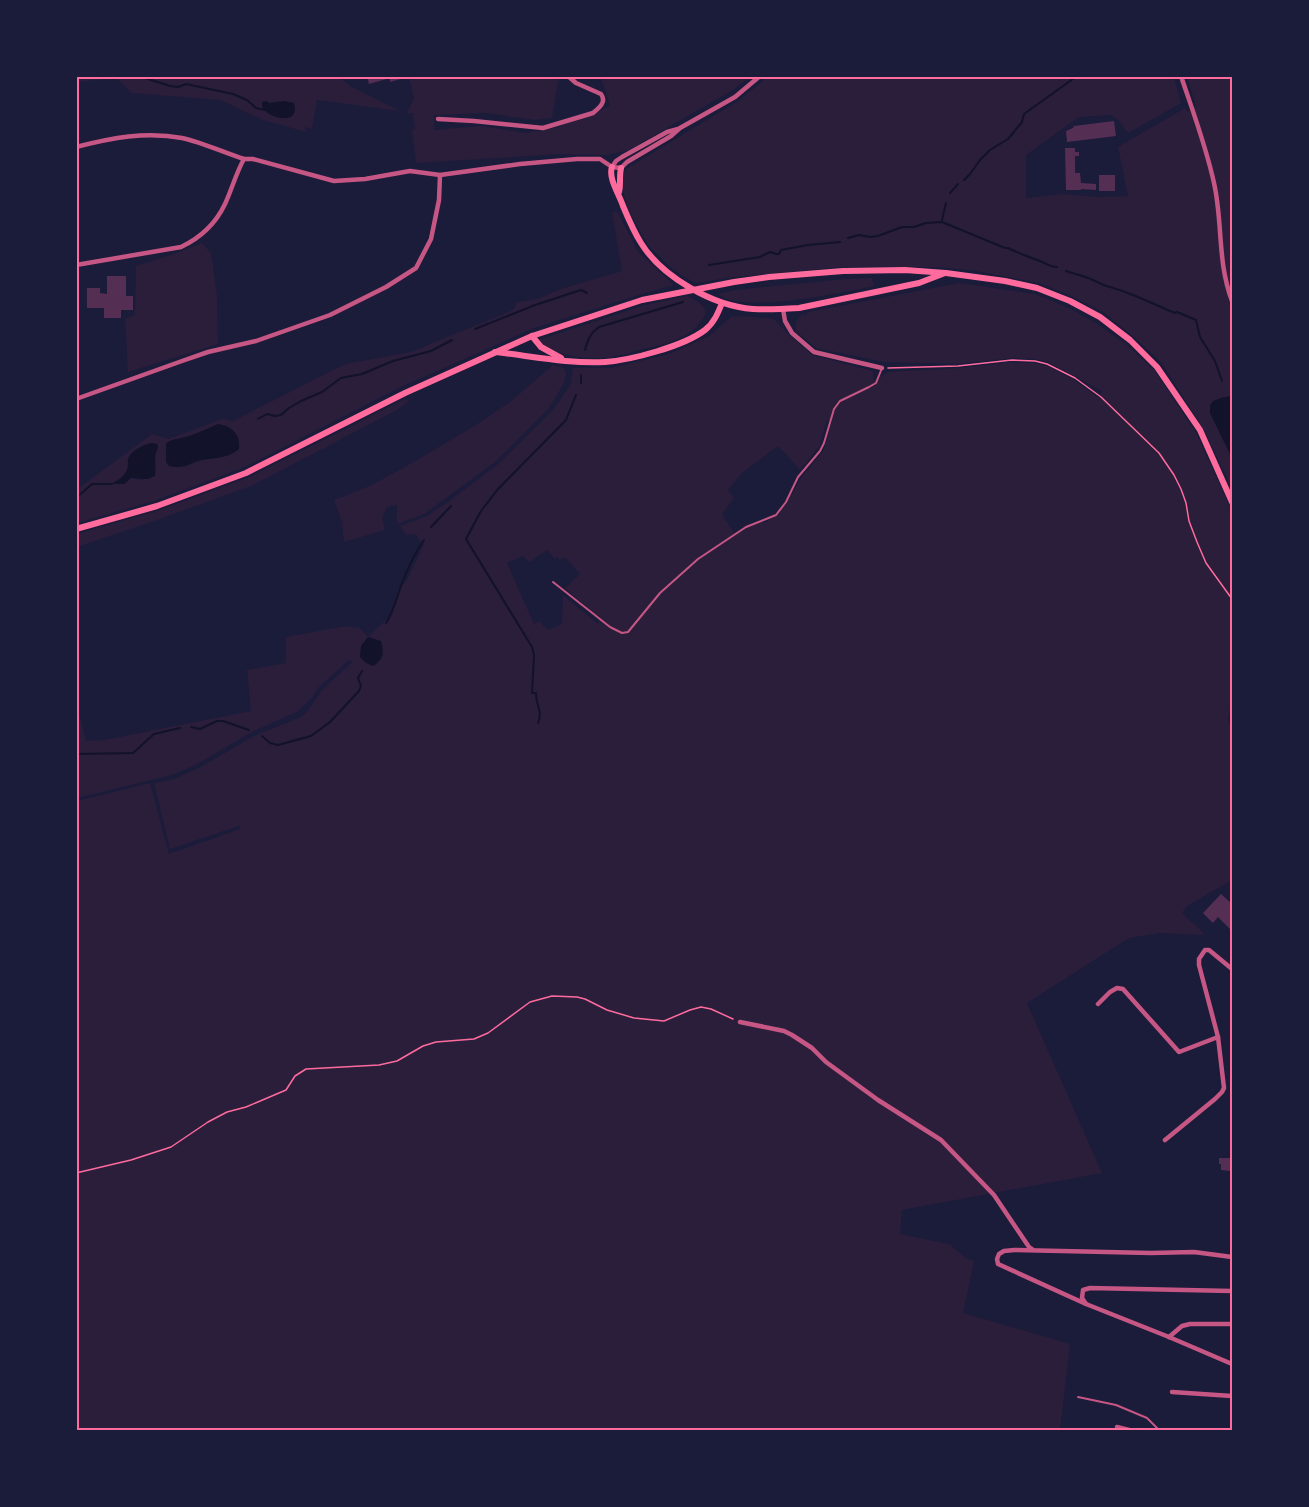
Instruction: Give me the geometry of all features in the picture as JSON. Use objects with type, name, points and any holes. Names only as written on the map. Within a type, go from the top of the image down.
[{"type":"main road","points":[[612,167],[612,178],[642,244],[665,270],[680,282],[722,303],[752,309],[783,309],[919,283],[946,273]]},
{"type":"main road","points":[[619,192],[621,168]]},
{"type":"main road","points":[[76,529],[157,506],[246,473],[405,393],[532,336],[642,300],[734,282],[843,271],[905,270],[974,276],[1036,288],[1070,301],[1100,317],[1130,340],[1157,367],[1200,430],[1233,502]]},
{"type":"main road","points":[[495,352],[567,361],[606,362],[640,356],[679,344],[706,330],[717,315],[722,303]]},
{"type":"main road","points":[[532,336],[541,347],[567,361]]},
{"type":"street","points":[[438,119],[543,128],[592,113],[599,108],[603,102],[601,94],[568,76]]},
{"type":"street","points":[[76,147],[103,140],[147,134],[183,138],[244,159],[253,159],[334,181],[364,179],[410,171],[440,175],[577,159],[600,159],[612,167],[621,168],[680,128],[735,97],[760,76]]},
{"type":"street","points":[[1182,76],[1199,125],[1214,183],[1220,216],[1222,263],[1233,301]]},
{"type":"street","points":[[612,167],[616,161],[639,147],[667,132],[680,128]]},
{"type":"street","points":[[76,265],[181,247],[195,240],[207,229],[225,205],[244,159]]},
{"type":"street","points":[[76,399],[197,356],[256,341],[330,315],[386,287],[416,268],[431,238],[439,200],[440,175]]},
{"type":"street","points":[[783,309],[785,321],[792,333],[814,352],[882,368]]},
{"type":"street","points":[[1165,1140],[1224,1088],[1218,1037],[1199,959],[1205,950],[1209,950],[1233,969]]},
{"type":"street","points":[[1098,1004],[1117,988],[1123,990],[1179,1052],[1218,1037]]},
{"type":"street","points":[[740,1022],[784,1031],[792,1035],[878,1100],[941,1140],[994,1195],[1034,1251]]},
{"type":"street","points":[[1233,1257],[1194,1252],[1004,1251],[997,1259],[998,1264],[1086,1304],[1233,1364]]},
{"type":"street","points":[[1086,1304],[1082,1298],[1083,1290],[1090,1288],[1233,1291]]},
{"type":"street","points":[[1169,1337],[1182,1326],[1190,1324],[1233,1324]]},
{"type":"street","points":[[1172,1392],[1233,1396]]},
{"type":"street","points":[[1117,1427],[1129,1431]]},
{"type":"lane","points":[[553,582],[610,627],[622,633],[628,632],[660,593],[698,559],[746,527],[776,515],[786,502],[798,477],[820,452],[834,409],[840,401],[876,383],[882,368]]},
{"type":"lane","points":[[1078,1396],[1116,1405],[1147,1418],[1158,1431]]},
{"type":"path","points":[[882,368],[958,366],[1012,360],[1035,361],[1047,364],[1075,378],[1101,397],[1159,453],[1181,489],[1189,521],[1206,563],[1233,599]]},
{"type":"path","points":[[76,1173],[131,1160],[171,1147],[227,1112],[246,1107],[286,1090],[295,1076],[306,1069],[379,1065],[397,1060],[423,1046],[436,1042],[474,1039],[488,1033],[530,1002],[552,996],[585,999],[607,1010],[634,1017],[664,1021],[701,1007],[740,1022]]},
{"type":"shaded area","points":[[77,76],[339,77],[350,86],[400,111],[317,100],[312,129],[305,127],[306,132],[263,120],[221,100],[132,93],[116,78],[77,82]]},
{"type":"shaded area","points":[[614,76],[750,77],[731,91],[629,150],[608,155],[560,154],[416,163],[412,130],[415,129],[413,113],[407,113],[414,98],[409,77],[559,77],[552,118],[535,120],[486,113],[434,115],[434,130],[481,126],[526,133],[555,128],[610,106],[601,78]]},
{"type":"shaded area","points":[[768,77],[1174,77],[1181,103],[1128,133],[1111,115],[1079,117],[1026,155],[1026,198],[1062,194],[1099,197],[1128,196],[1118,147],[1185,108],[1188,112],[1196,106],[1187,77],[1232,77],[1232,396],[1221,398],[1210,413],[1232,458],[1232,489],[1204,430],[1161,362],[1103,312],[1072,296],[1039,283],[976,271],[938,267],[844,267],[734,277],[696,283],[669,266],[648,245],[630,213],[623,192],[622,178],[626,169],[738,101]]},
{"type":"shaded area","points":[[262,102],[294,103],[295,111],[289,118],[271,115],[263,108]]},
{"type":"shaded area","points":[[617,211],[639,253],[674,285],[534,328],[401,387],[245,467],[154,501],[77,523],[77,488],[152,434],[169,439],[222,419],[233,421],[345,364],[411,352],[513,310],[517,302],[537,299],[561,289],[622,271],[612,212]],"holes":[[[218,424],[231,455],[201,460],[185,467],[166,462],[166,443]],[[158,447],[155,456],[156,473],[142,480],[131,478],[124,484],[113,483],[125,473],[128,458]]]},
{"type":"shaded area","points":[[202,243],[211,253],[217,296],[218,344],[128,372],[125,319],[135,315],[136,266]]},
{"type":"shaded area","points":[[872,278],[874,286],[793,300],[748,302],[730,300],[718,294],[735,290]]},
{"type":"shaded area","points":[[959,283],[1035,294],[1067,307],[1096,323],[1126,344],[1154,370],[1196,433],[1232,511],[1232,699],[1228,719],[1232,730],[1232,880],[1187,906],[1182,913],[1206,935],[1161,933],[1129,938],[1027,1003],[1102,1173],[902,1210],[900,1234],[949,1244],[966,1258],[974,1261],[963,1313],[1070,1344],[1060,1430],[77,1430],[77,801],[150,783],[169,854],[240,829],[239,826],[170,849],[154,783],[174,779],[199,768],[254,736],[301,717],[322,690],[352,662],[349,660],[319,687],[312,698],[297,712],[252,732],[197,764],[172,775],[77,798],[76,700],[86,741],[104,740],[251,711],[247,670],[286,663],[286,637],[345,626],[360,628],[368,637],[391,615],[398,589],[406,582],[424,544],[416,534],[406,535],[400,526],[427,516],[497,465],[551,412],[571,384],[573,368],[611,368],[669,354],[709,336],[731,317],[775,320],[812,355],[873,371],[874,381],[888,372],[1012,362],[1047,366],[1074,380],[1099,398],[1102,391],[1048,362],[1035,359],[1012,358],[958,364],[884,362],[816,348],[796,331],[796,322],[802,314],[805,315],[808,312]],"holes":[[[827,420],[832,420],[824,450],[801,478],[787,503],[767,522],[753,523],[734,533],[722,514],[734,498],[728,490],[742,473],[778,446],[800,470],[819,447]],[[547,550],[555,559],[558,557],[560,560],[565,557],[580,574],[565,588],[600,616],[598,624],[563,595],[562,624],[548,630],[539,621],[534,624],[507,563],[523,556],[529,562]]]},
{"type":"shaded area","points":[[687,296],[702,305],[705,315],[691,332],[666,343],[612,357],[594,358],[562,354],[544,346],[538,340],[645,305]]},
{"type":"shaded area","points":[[553,365],[564,368],[566,374],[565,381],[555,399],[548,409],[495,462],[424,514],[397,524],[397,505],[387,507],[382,518],[385,530],[344,542],[342,521],[334,500],[372,485],[476,425],[510,402]]},
{"type":"shaded area","points":[[1232,396],[1232,458],[1210,413],[1210,405],[1213,401]]},
{"type":"shaded area","points":[[407,398],[410,400],[397,410],[251,486],[77,547],[77,534],[157,511],[249,477]]},
{"type":"shaded area","points":[[218,424],[227,427],[237,435],[239,449],[226,456],[183,466],[169,466],[166,462],[166,443]]},
{"type":"shaded area","points":[[151,443],[157,444],[158,447],[155,456],[155,476],[148,479],[131,478],[124,484],[112,484],[126,472],[131,454]]},
{"type":"shaded area","points":[[368,637],[381,641],[382,645],[381,658],[373,666],[360,657],[361,646]]},
{"type":"building","points":[[367,76],[404,76],[404,78],[390,82],[390,78],[369,84]]},
{"type":"building","points":[[1114,121],[1116,136],[1067,142],[1066,131],[1074,126]]},
{"type":"building","points":[[1065,148],[1075,148],[1075,152],[1079,152],[1079,156],[1075,156],[1075,173],[1080,173],[1081,183],[1096,184],[1096,190],[1066,190]]},
{"type":"building","points":[[1099,175],[1115,175],[1115,191],[1099,191]]},
{"type":"building","points":[[107,276],[126,276],[126,296],[133,296],[133,310],[121,310],[121,318],[104,318],[104,308],[87,308],[87,288],[100,288],[100,293],[107,294]]},
{"type":"building","points":[[1221,894],[1232,904],[1232,931],[1218,917],[1213,923],[1203,913]]},
{"type":"building","points":[[1219,1158],[1232,1158],[1230,1171],[1221,1170]]},
{"type":"waterway","points":[[101,76],[116,76]]},
{"type":"waterway","points":[[131,76],[170,86],[178,87],[186,84],[233,94],[247,100],[256,108],[265,110]]},
{"type":"waterway","points":[[964,180],[990,150],[1008,139],[1022,122],[1024,114],[1077,76]]},
{"type":"waterway","points":[[950,193],[958,184]]},
{"type":"waterway","points":[[942,220],[946,203]]},
{"type":"waterway","points":[[848,238],[859,235],[878,236],[902,227],[942,222],[1057,267]]},
{"type":"waterway","points":[[709,265],[760,257],[770,252],[779,254],[781,250],[808,245],[840,242]]},
{"type":"waterway","points":[[1066,271],[1196,320],[1200,337],[1215,361],[1222,381]]},
{"type":"waterway","points":[[475,329],[535,305],[581,290],[587,293]]},
{"type":"waterway","points":[[585,350],[591,334],[599,327],[683,302]]},
{"type":"waterway","points":[[258,419],[267,414],[281,415],[301,401],[322,392],[341,378],[362,374],[393,361],[431,351],[452,340]]},
{"type":"waterway","points":[[581,375],[581,383]]},
{"type":"waterway","points":[[538,723],[540,715],[536,693],[532,693],[534,655],[532,647],[466,539],[481,511],[498,489],[566,420],[576,395]]},
{"type":"waterway","points":[[76,498],[92,484],[112,484]]},
{"type":"waterway","points":[[431,527],[451,506]]},
{"type":"waterway","points":[[386,623],[409,566],[424,540]]},
{"type":"waterway","points":[[262,736],[270,743],[278,745],[311,736],[330,722],[359,691],[361,686],[358,678],[362,671]]},
{"type":"waterway","points":[[191,727],[200,729],[217,721],[223,721],[249,730]]},
{"type":"waterway","points":[[76,754],[133,753],[154,734],[180,728]]}]
